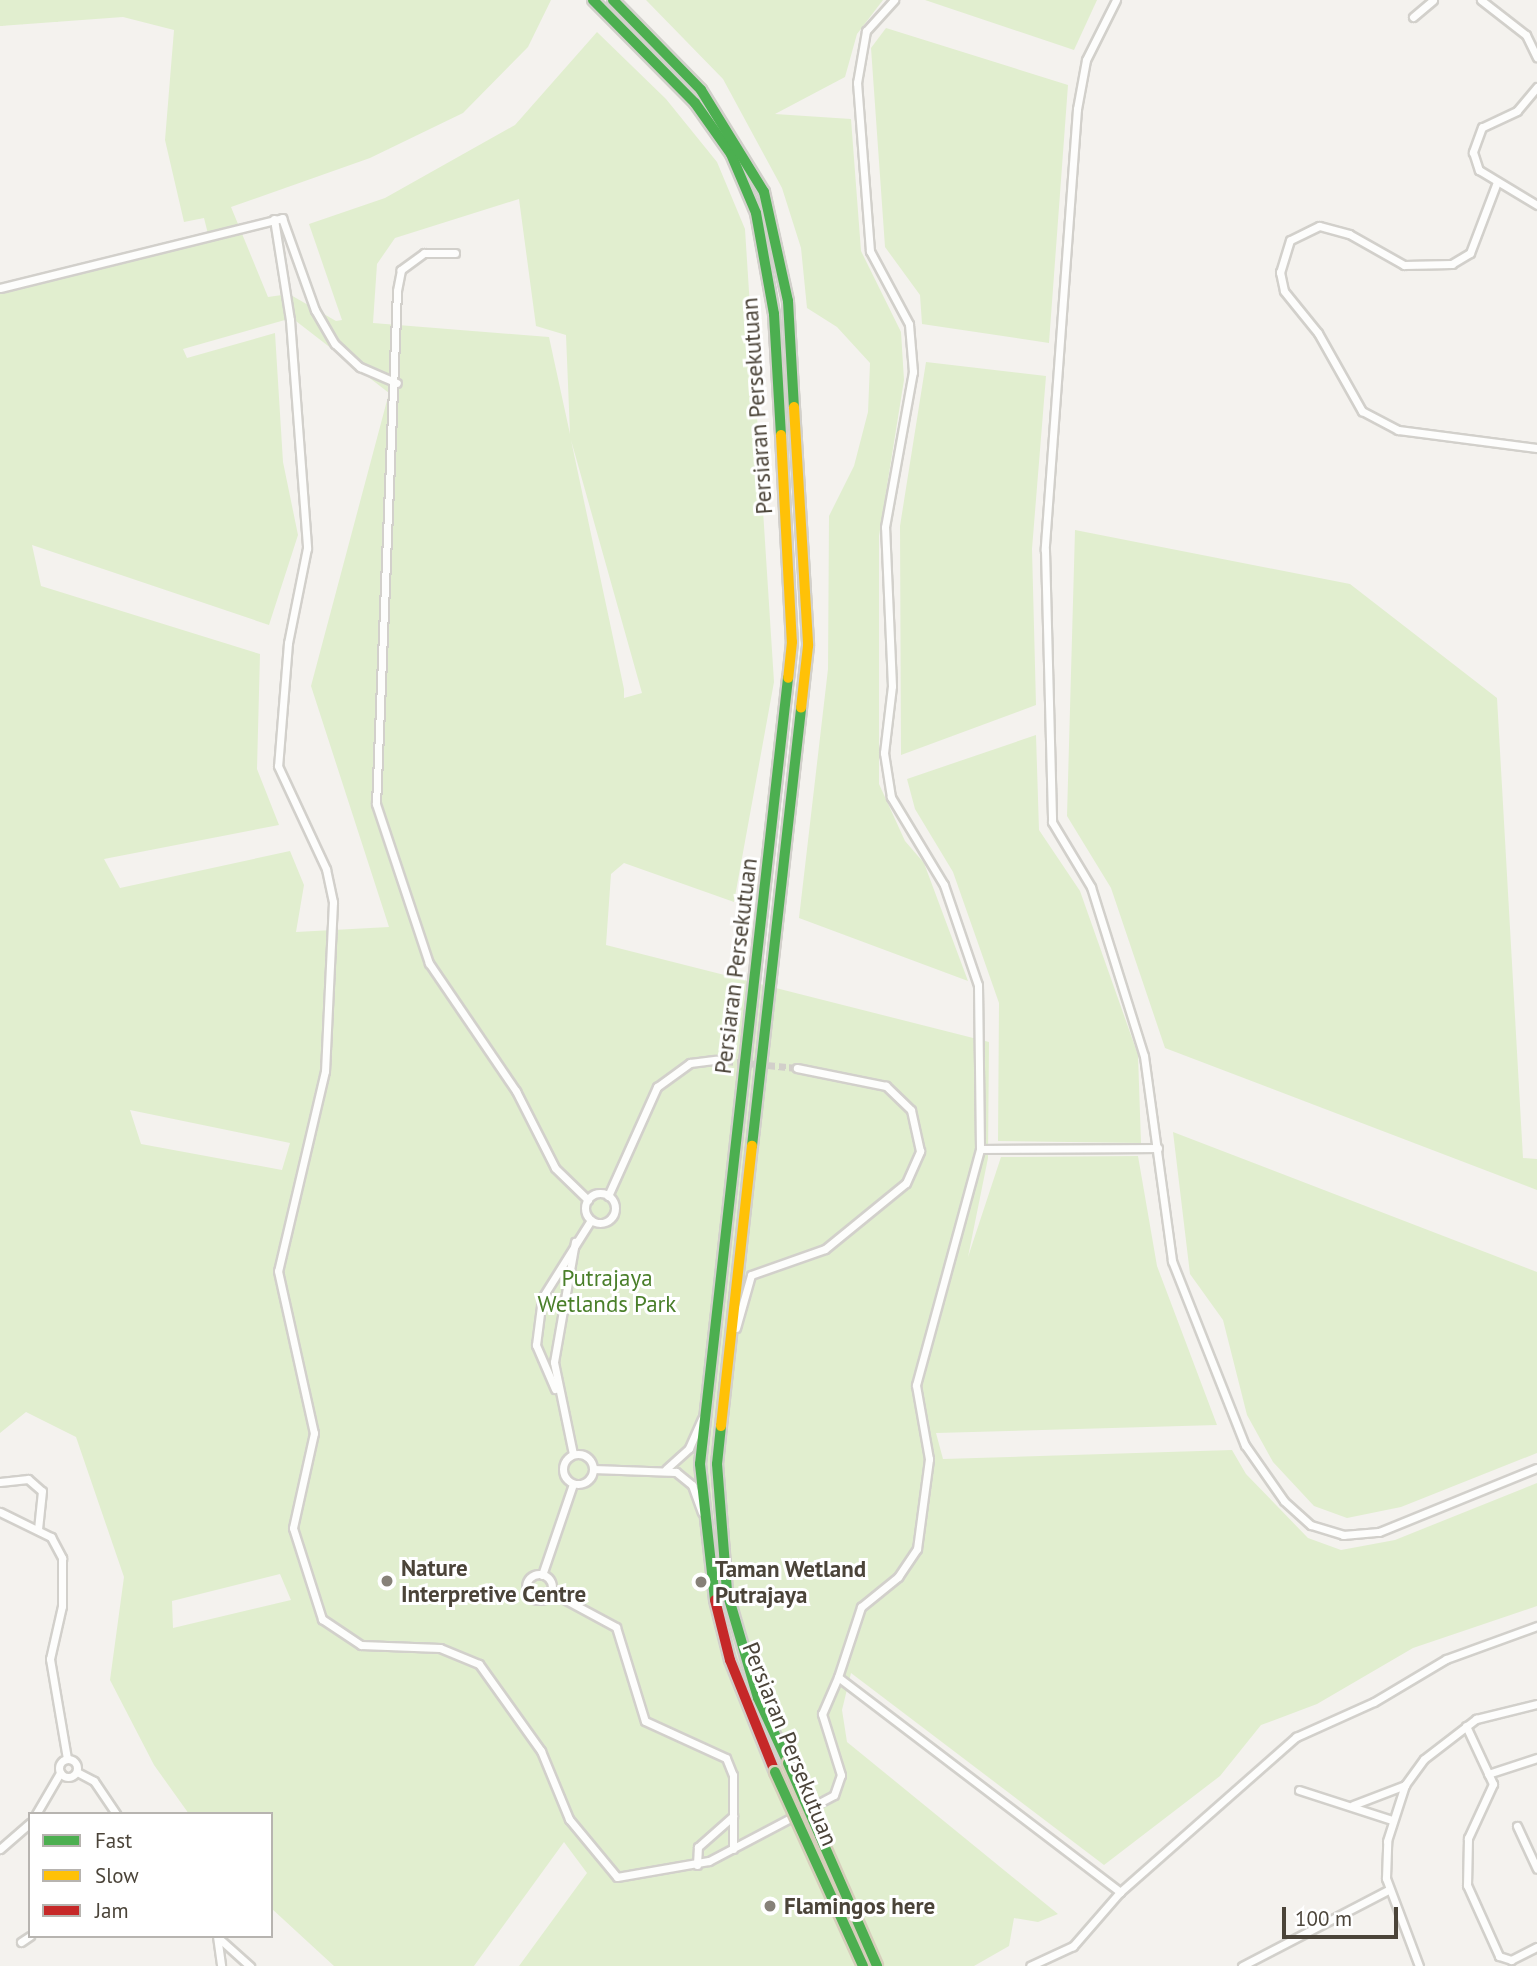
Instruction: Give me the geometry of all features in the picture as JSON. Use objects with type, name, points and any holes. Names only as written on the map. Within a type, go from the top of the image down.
[{"type":"main road","name":"Persiaran Persekutuan","points":[[593,0],[708,118],[732,154],[756,213],[774,314],[792,642],[783,757],[705,1410],[702,1513],[730,1660],[775,1772],[863,1966]]},
{"type":"main road","name":"Persiaran Persekutuan","points":[[613,0],[716,109],[764,192],[788,301],[808,646],[799,747],[725,1355],[717,1464],[727,1592],[758,1698],[877,1966]]},
{"type":"street","points":[[274,219],[290,320],[307,548],[288,643],[278,766],[326,869],[333,902],[325,1071],[279,1259],[299,1384],[314,1433],[294,1508],[297,1556],[322,1619],[343,1637],[372,1647],[455,1652],[488,1672],[541,1751],[569,1819],[609,1872],[627,1877],[697,1865],[733,1849],[838,1790],[839,1764],[822,1714],[838,1677],[861,1607],[898,1577],[917,1549],[929,1459],[917,1418],[916,1385],[980,1149],[978,985],[944,885],[891,797],[884,753],[892,686],[885,527],[914,372],[909,324],[870,251],[857,83],[866,31],[894,0]]},
{"type":"street","points":[[1116,0],[1086,60],[1077,109],[1045,550],[1052,822],[1091,887],[1144,1056],[1175,1273],[1245,1445],[1296,1514],[1343,1535],[1380,1532],[1537,1468]]},
{"type":"street","points":[[1413,16],[1433,0]]},
{"type":"street","points":[[1482,0],[1526,35],[1537,58]]},
{"type":"street","points":[[1537,88],[1517,111],[1489,121],[1475,135],[1474,162],[1496,182],[1537,205]]},
{"type":"street","points":[[1496,182],[1470,253],[1452,264],[1404,265],[1349,234],[1319,226],[1290,240],[1280,272],[1284,291],[1318,333],[1362,411],[1398,430],[1537,448]]},
{"type":"street","points":[[0,288],[282,218],[315,310],[335,344],[360,367],[397,383]]},
{"type":"street","points":[[455,253],[424,253],[401,270],[397,383],[373,769],[376,804],[429,963],[516,1091],[555,1168],[588,1199],[591,1220],[542,1298],[537,1324],[542,1367],[557,1393]]},
{"type":"street","points":[[591,1220],[604,1223],[614,1214],[608,1196],[657,1087],[690,1063],[716,1060]]},
{"type":"street","points":[[725,1355],[751,1275],[818,1254],[906,1183],[920,1138],[911,1110],[886,1086],[797,1068]]},
{"type":"street","points":[[980,1149],[1158,1148]]},
{"type":"street","points":[[588,1199],[608,1196]]},
{"type":"street","points":[[573,1483],[563,1469],[573,1454],[557,1393],[554,1340],[575,1242]]},
{"type":"street","points":[[666,1469],[689,1448],[705,1410]]},
{"type":"street","points":[[573,1454],[587,1457],[593,1469]]},
{"type":"street","points":[[593,1469],[666,1469],[692,1485],[702,1513]]},
{"type":"street","points":[[573,1483],[587,1481],[593,1469]]},
{"type":"street","points":[[0,1482],[18,1476],[42,1492],[38,1530]]},
{"type":"street","points":[[573,1483],[542,1575],[551,1592],[616,1627],[645,1721],[726,1758],[733,1816],[733,1849]]},
{"type":"street","points":[[0,1512],[51,1537],[62,1558],[62,1606],[50,1659],[67,1758],[77,1772],[94,1781],[115,1812]]},
{"type":"street","points":[[542,1575],[527,1581],[527,1593],[542,1600],[551,1592]]},
{"type":"street","points":[[1030,1966],[1073,1946],[1119,1892],[1296,1737],[1374,1702],[1446,1659],[1537,1626]]},
{"type":"street","points":[[838,1677],[1119,1892]]},
{"type":"street","points":[[1408,1966],[1418,1964],[1388,1890],[1392,1820],[1405,1785],[1423,1759],[1466,1726],[1508,1707],[1537,1704]]},
{"type":"street","points":[[1466,1726],[1488,1774],[1492,1795],[1468,1838],[1467,1885],[1499,1956],[1511,1960],[1537,1947]]},
{"type":"street","points":[[37,1812],[67,1758]]},
{"type":"street","points":[[1488,1774],[1508,1762],[1537,1758]]},
{"type":"street","points":[[61,1773],[77,1772]]},
{"type":"street","points":[[1353,1805],[1405,1785]]},
{"type":"street","points":[[1299,1790],[1353,1805],[1392,1820]]},
{"type":"street","points":[[697,1865],[698,1847],[733,1816]]},
{"type":"street","points":[[0,1849],[28,1825]]},
{"type":"street","points":[[1517,1826],[1537,1869]]},
{"type":"street","points":[[1242,1966],[1388,1890]]},
{"type":"street","points":[[21,1942],[28,1937]]},
{"type":"street","points":[[219,1939],[221,1966]]},
{"type":"street","points":[[219,1939],[250,1966]]},
{"type":"green space","name":"Putrajaya Wetlands Park","points":[[0,0],[551,0],[528,47],[463,113],[370,158],[231,207],[268,297],[289,294],[336,321],[342,320],[309,224],[385,198],[515,125],[597,32],[666,99],[717,162],[745,229],[774,682],[734,902],[624,863],[611,874],[606,945],[989,1042],[988,1158],[968,1257],[1001,1157],[1138,1156],[1157,1266],[1217,1425],[936,1433],[943,1459],[1232,1450],[1246,1474],[1308,1538],[1341,1550],[1395,1540],[1537,1483],[1537,1606],[1413,1648],[1317,1704],[1261,1725],[1220,1776],[1104,1865],[851,1673],[842,1710],[847,1742],[1058,1914],[1038,1922],[1014,1918],[1009,1946],[974,1966],[519,1966],[587,1873],[564,1842],[474,1966],[334,1966],[273,1910],[273,1812],[188,1812],[154,1765],[110,1680],[124,1577],[76,1437],[26,1412],[0,1433],[0,293],[210,242],[204,218],[184,222],[165,140],[174,30],[123,17],[0,26]],"holes":[[[519,199],[536,326],[566,335],[570,434],[549,337],[373,323],[377,264],[395,238]],[[292,318],[389,393],[311,686],[389,927],[296,932],[304,885],[290,851],[120,888],[104,859],[279,825],[257,769],[260,654],[41,586],[32,545],[269,625],[298,535],[283,462],[275,333],[187,358],[183,349]],[[571,440],[642,693],[624,698],[624,689]],[[130,1110],[290,1143],[282,1170],[141,1144]],[[280,1574],[291,1600],[173,1628],[172,1601]]]},
{"type":"green space","points":[[646,0],[883,0],[857,34],[845,77],[775,114],[851,119],[861,251],[901,332],[904,380],[879,536],[879,784],[905,841],[924,863],[968,981],[799,918],[828,669],[829,516],[854,466],[868,412],[870,363],[837,327],[807,308],[801,248],[782,188],[723,79]]},
{"type":"green space","points":[[925,0],[1097,0],[1074,50]]},
{"type":"green space","points":[[886,28],[1068,85],[1049,343],[922,324],[920,295],[885,247],[871,48]]},
{"type":"green space","points":[[926,362],[1046,376],[1032,549],[1036,705],[901,755],[900,526]]},
{"type":"green space","points":[[1075,530],[1350,584],[1497,698],[1523,1158],[1537,1159],[1537,1190],[1165,1048],[1111,888],[1067,816]]},
{"type":"green space","points":[[1036,735],[1039,830],[1080,891],[1138,1055],[1141,1143],[998,1141],[999,1003],[953,872],[915,809],[907,779]]},
{"type":"green space","points":[[1173,1132],[1537,1272],[1537,1453],[1401,1507],[1347,1518],[1314,1506],[1273,1462],[1247,1415],[1223,1320],[1190,1274]]},
{"type":"tunnel","points":[[716,1060],[797,1068]]},
{"type":"traffic: fast","points":[[593,0],[695,103],[731,154],[756,213],[774,314],[781,435]]},
{"type":"traffic: fast","points":[[613,0],[701,90],[764,192],[788,301],[794,407]]},
{"type":"traffic: fast","points":[[715,1600],[700,1464],[788,678]]},
{"type":"traffic: fast","points":[[752,1146],[801,708]]},
{"type":"traffic: fast","points":[[721,1426],[717,1464],[727,1592],[758,1698],[788,1763]]},
{"type":"traffic: fast","points":[[788,1763],[877,1966]]},
{"type":"traffic: fast","points":[[775,1772],[863,1966]]},
{"type":"traffic: slow","points":[[794,407],[808,646],[801,708]]},
{"type":"traffic: slow","points":[[781,435],[792,642],[788,678]]},
{"type":"traffic: slow","points":[[721,1426],[752,1146]]},
{"type":"traffic: jam","points":[[715,1600],[730,1660],[775,1772]]},
{"type":"place","name":"Nature Interpretive Centre","points":[[387,1581]]},
{"type":"place","name":"Taman Wetland Putrajaya","points":[[701,1582]]},
{"type":"place","name":"Flamingos here","points":[[770,1906]]}]
